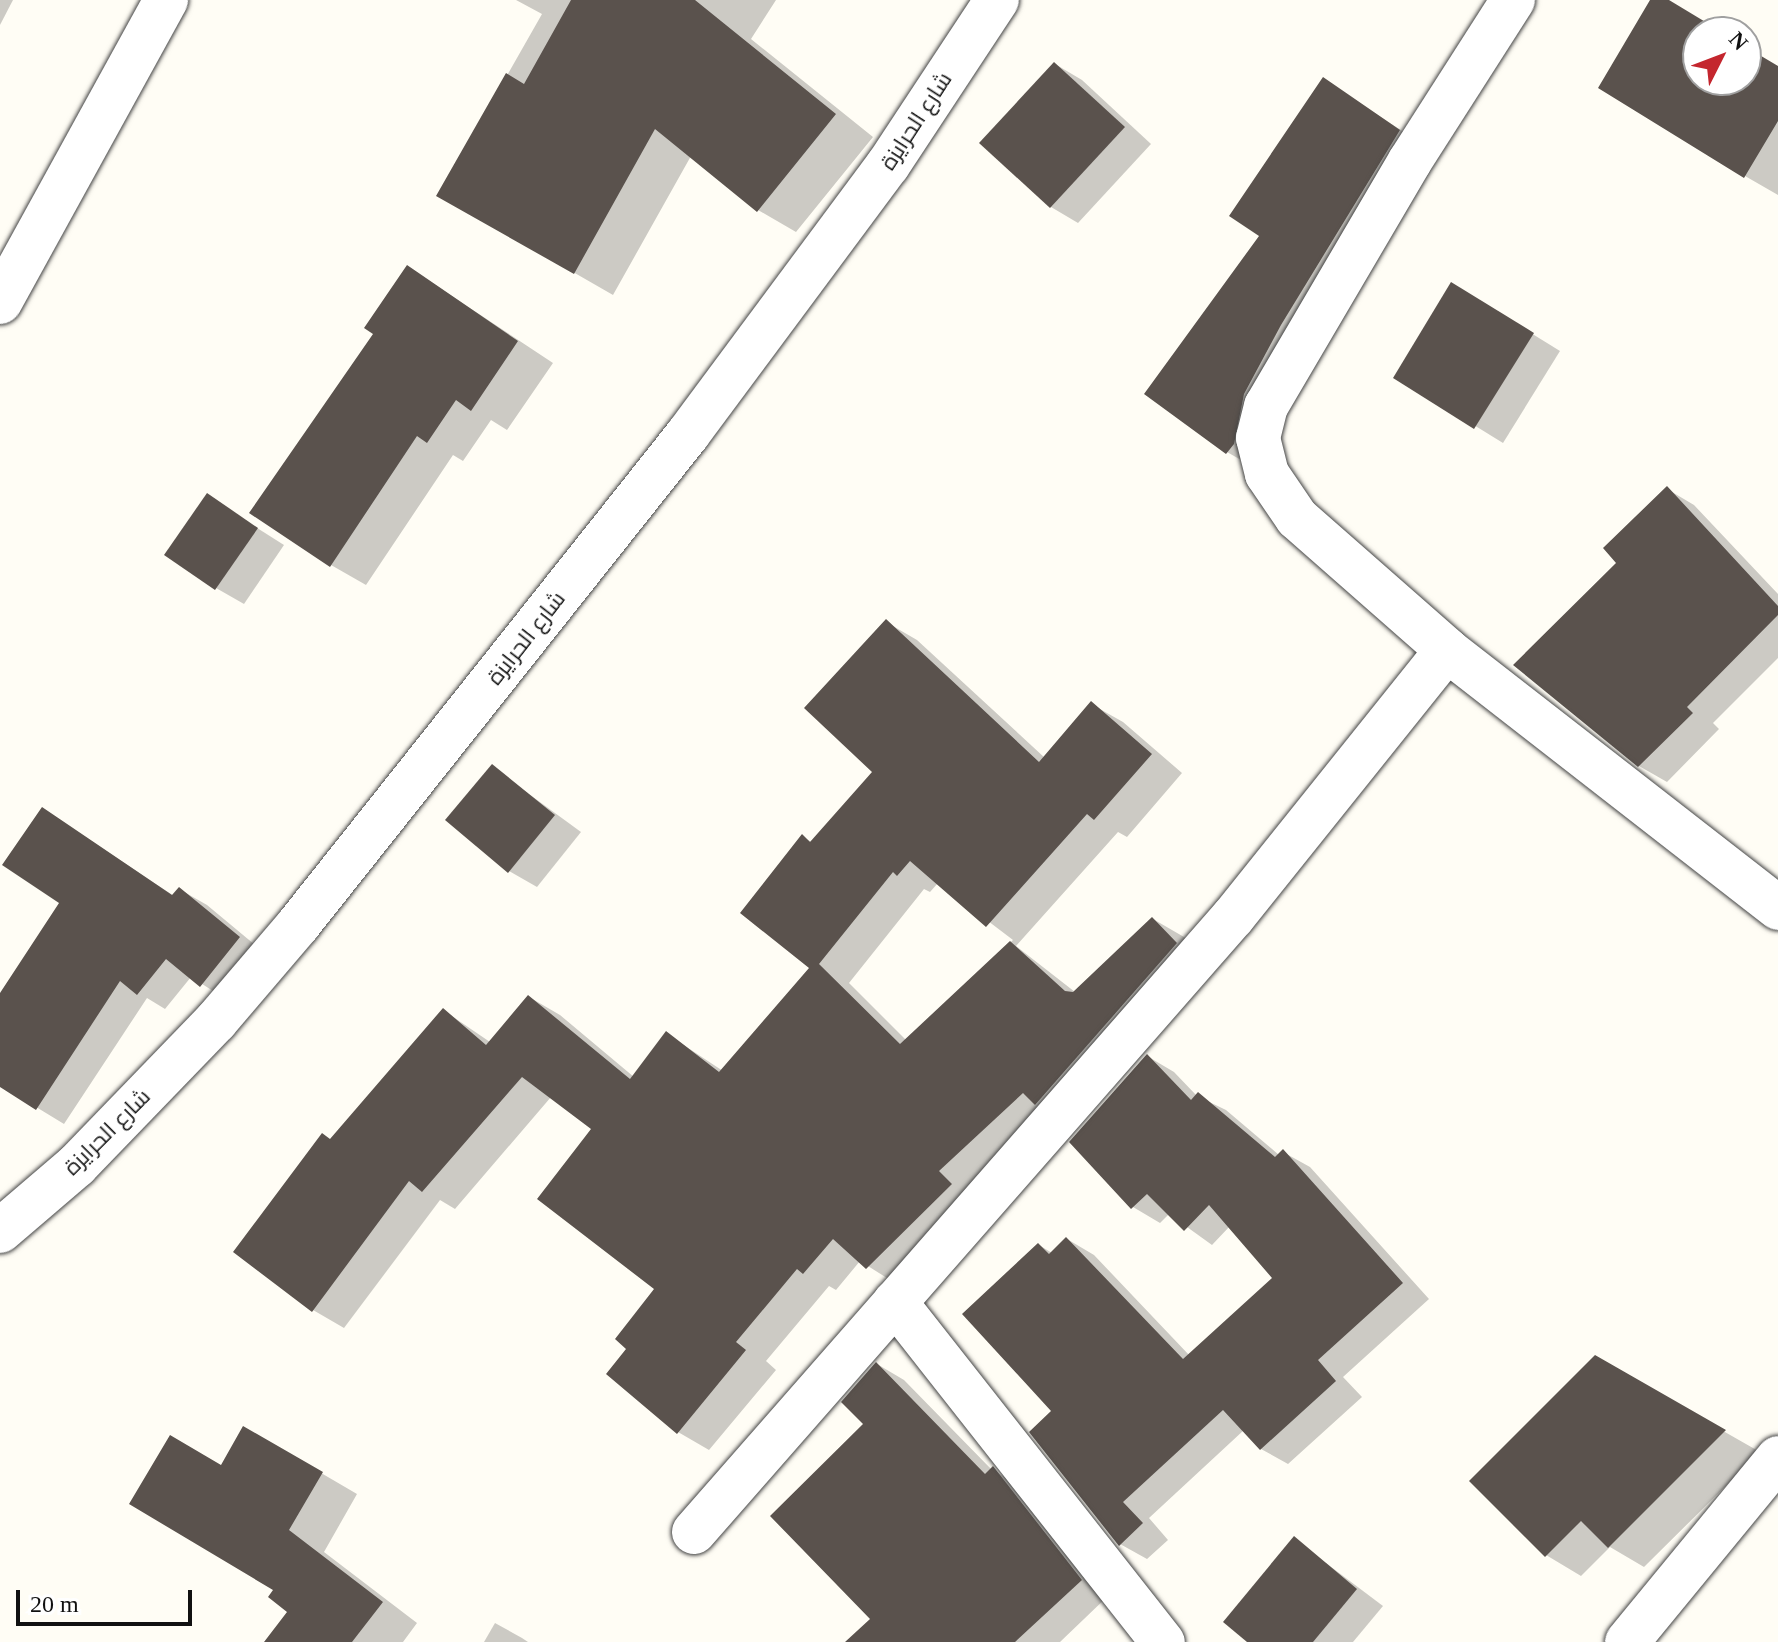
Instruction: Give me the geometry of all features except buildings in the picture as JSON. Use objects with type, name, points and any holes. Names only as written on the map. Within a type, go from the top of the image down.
[{"type":"street","points":[[0,302],[166,0]]},
{"type":"street","name":"شارع الحرايزة","points":[[0,1231],[87,1154],[216,1021],[298,925],[688,434],[888,165],[997,0]]},
{"type":"street","points":[[1513,0],[1410,161],[1266,406],[1258,438],[1267,474],[1297,518],[1447,650],[1778,908]]},
{"type":"street","points":[[694,1532],[1233,917],[1447,650]]},
{"type":"street","points":[[895,1302],[1163,1642]]},
{"type":"street","points":[[1627,1642],[1778,1458]]}]
